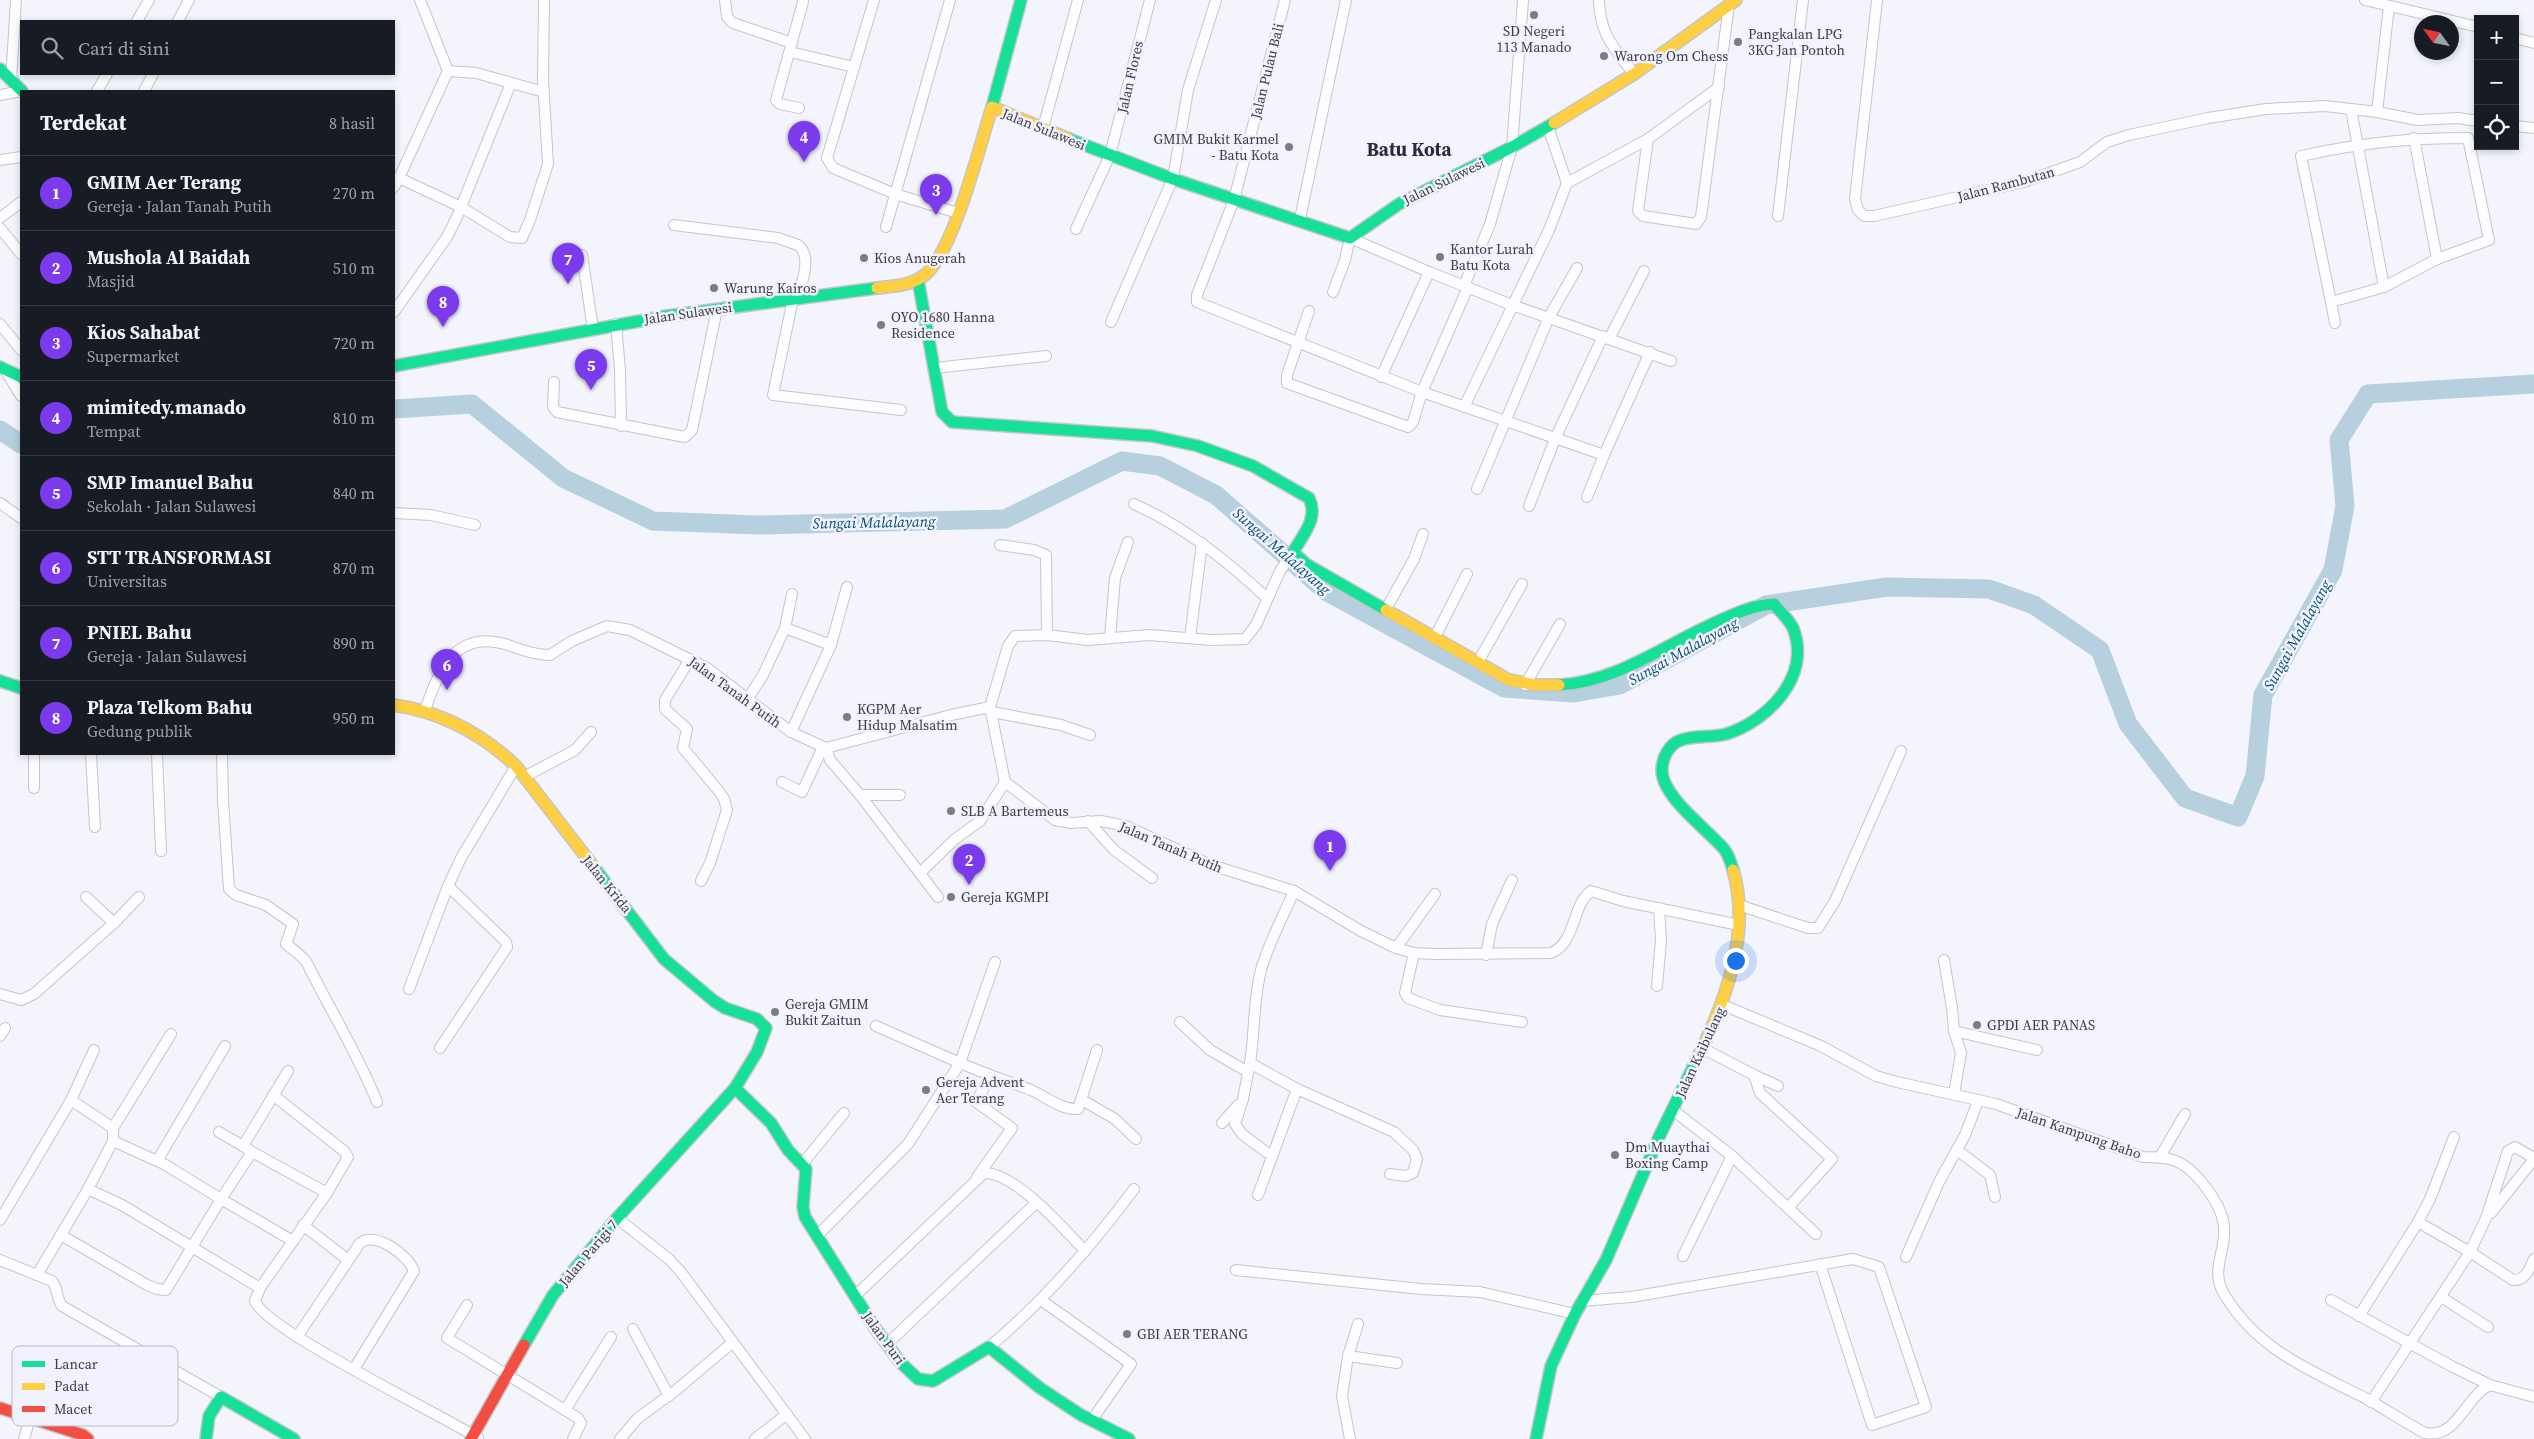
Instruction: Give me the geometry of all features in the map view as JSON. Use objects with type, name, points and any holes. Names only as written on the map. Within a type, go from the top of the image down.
[{"type":"street","points":[[12,81],[16,0]]},
{"type":"street","points":[[138,20],[149,0]]},
{"type":"street","points":[[179,20],[189,0]]},
{"type":"street","points":[[420,0],[448,71],[397,183],[461,207],[510,237],[522,238],[533,212],[548,164],[544,92],[544,0]]},
{"type":"street","points":[[725,0],[725,12],[734,22],[791,48],[854,67]]},
{"type":"street","points":[[874,0],[827,158],[828,164],[833,168],[895,194],[958,213]]},
{"type":"street","points":[[886,227],[950,0]]},
{"type":"street","points":[[992,107],[1021,0]]},
{"type":"street","points":[[1043,128],[1078,0]]},
{"type":"street","name":"Jalan Flores","points":[[1076,229],[1110,155],[1150,0]]},
{"type":"street","points":[[1111,322],[1173,178],[1188,90],[1216,0]]},
{"type":"street","name":"Jalan Pulau Bali","points":[[1285,0],[1234,200],[1197,295],[1197,302],[1298,343]]},
{"type":"street","points":[[1300,219],[1346,0]]},
{"type":"street","points":[[1309,311],[1285,380],[1290,385],[1408,427],[1413,422],[1422,392],[1490,224],[1512,147],[1523,0]]},
{"type":"street","points":[[1599,0],[1601,25],[1614,48],[1634,74]]},
{"type":"street","points":[[1778,216],[1803,0]]},
{"type":"street","name":"Jalan Rambutan","points":[[1877,0],[1855,199],[1858,210],[1864,216],[1874,216],[2024,182],[2080,162],[2107,142],[2208,118],[2282,107],[2316,106],[2377,112],[2418,120],[2458,118],[2474,120]]},
{"type":"street","points":[[2365,0],[2474,26]]},
{"type":"street","points":[[799,108],[780,104],[776,100],[803,2]]},
{"type":"street","points":[[1648,139],[1638,211],[1643,216],[1696,224],[1700,217],[1733,3]]},
{"type":"street","name":"Jalan Sulawesi","points":[[395,366],[490,350],[616,324],[795,298],[895,287],[918,280],[942,254],[958,213],[992,107],[1110,155],[1234,200],[1300,219],[1350,238],[1398,204],[1548,127],[1634,74],[1733,3]]},
{"type":"street","points":[[2377,112],[2389,6]]},
{"type":"street","points":[[2519,39],[2534,43]]},
{"type":"street","points":[[0,69],[21,90]]},
{"type":"street","points":[[448,71],[476,73],[544,92]]},
{"type":"street","points":[[98,90],[106,75]]},
{"type":"street","points":[[145,90],[152,75]]},
{"type":"street","points":[[395,311],[447,237],[512,83]]},
{"type":"street","points":[[1567,183],[1648,139],[1719,87]]},
{"type":"street","points":[[0,94],[20,91]]},
{"type":"street","points":[[2351,109],[2384,287]]},
{"type":"street","points":[[2519,126],[2534,128]]},
{"type":"street","points":[[1464,408],[1512,304],[1549,230],[1567,183],[1548,127]]},
{"type":"street","points":[[2414,138],[2437,259]]},
{"type":"street","points":[[2331,302],[2384,287],[2437,259],[2489,240],[2468,138],[2414,138],[2356,144],[2301,156],[2335,323]]},
{"type":"street","points":[[0,160],[20,157]]},
{"type":"street","points":[[0,218],[20,203]]},
{"type":"street","points":[[674,225],[778,238],[798,245],[805,256],[804,270],[795,298],[773,395],[900,410]]},
{"type":"street","points":[[0,228],[20,253]]},
{"type":"street","points":[[1333,292],[1345,260],[1350,238],[1429,272],[1512,304],[1671,361]]},
{"type":"street","points":[[582,255],[593,328]]},
{"type":"street","points":[[1477,489],[1549,317],[1577,268]]},
{"type":"street","points":[[1528,506],[1555,439],[1606,337],[1644,271]]},
{"type":"street","points":[[1381,377],[1429,272]]},
{"type":"street","points":[[918,280],[942,412],[952,422],[1152,436],[1198,446],[1253,466],[1308,498],[1313,505],[1311,520],[1280,571],[1256,625],[1245,639],[1149,636],[1110,637],[1088,640],[1047,635],[1015,636],[1011,639],[991,710],[1005,782],[984,816],[954,839],[920,872]]},
{"type":"street","points":[[554,382],[553,407],[557,412],[685,437],[689,434],[716,309]]},
{"type":"street","points":[[0,324],[20,349]]},
{"type":"street","points":[[616,324],[620,370],[621,426]]},
{"type":"street","points":[[1298,343],[1464,408],[1604,455]]},
{"type":"street","points":[[1587,497],[1650,352]]},
{"type":"street","points":[[935,368],[1046,356]]},
{"type":"street","points":[[2,368],[20,377]]},
{"type":"street","points":[[2,368],[20,395]]},
{"type":"street","points":[[0,503],[20,517]]},
{"type":"street","points":[[1134,504],[1202,543],[1267,598]]},
{"type":"street","points":[[395,513],[431,515],[475,525]]},
{"type":"street","points":[[1386,609],[1418,552],[1423,534]]},
{"type":"street","points":[[1110,637],[1115,578],[1128,542]]},
{"type":"street","points":[[1190,638],[1202,543]]},
{"type":"street","points":[[1000,545],[1034,550],[1046,555],[1047,635]]},
{"type":"street","points":[[1292,553],[1306,564],[1509,680],[1525,685],[1560,624]]},
{"type":"street","points":[[1435,637],[1467,574]]},
{"type":"street","points":[[1478,662],[1522,584]]},
{"type":"street","points":[[791,732],[831,645],[847,587]]},
{"type":"street","points":[[747,700],[763,675],[785,628],[792,594]]},
{"type":"street","name":"Jalan Kaibulang","points":[[1525,685],[1554,686],[1596,679],[1624,669],[1736,614],[1768,603],[1774,604],[1792,625],[1796,638],[1795,668],[1790,685],[1780,700],[1769,711],[1731,732],[1680,740],[1673,743],[1665,755],[1663,779],[1678,802],[1726,851],[1734,872],[1739,905],[1737,941],[1723,1005],[1672,1110],[1606,1260],[1575,1314],[1549,1373],[1536,1439]]},
{"type":"street","name":"Jalan Tanah Putih","points":[[425,710],[436,677],[459,648],[473,641],[488,640],[526,652],[550,655],[572,641],[607,626],[630,630],[707,668],[791,732],[824,747]]},
{"type":"street","points":[[785,628],[831,645]]},
{"type":"street","points":[[690,659],[665,700],[665,709],[687,729],[683,748],[718,790],[724,799],[727,810],[710,863],[701,882]]},
{"type":"street","points":[[0,681],[20,688]]},
{"type":"street","name":"Jalan Krida","points":[[395,705],[425,710],[461,726],[502,752],[516,766],[664,959],[714,1001],[757,1019],[765,1025],[765,1033],[757,1052],[735,1088]]},
{"type":"street","points":[[824,747],[914,727],[951,715],[991,710],[1060,725],[1090,735]]},
{"type":"street","points":[[524,777],[574,750],[591,732]]},
{"type":"street","points":[[782,782],[802,792],[824,747]]},
{"type":"street","points":[[824,747],[830,760],[860,795],[938,897]]},
{"type":"street","points":[[1739,905],[1808,928],[1818,928],[1835,901],[1902,751]]},
{"type":"street","points":[[34,755],[34,788]]},
{"type":"street","points":[[91,755],[95,827]]},
{"type":"street","points":[[157,755],[161,851]]},
{"type":"street","points":[[222,755],[229,889],[236,895],[266,905],[293,924],[286,944],[308,965],[309,971],[322,989],[360,1062],[377,1102]]},
{"type":"street","points":[[409,989],[448,886],[461,858],[516,766]]},
{"type":"street","name":"Jalan Tanah Putih","points":[[1005,782],[1055,820],[1071,823],[1088,821],[1110,822],[1126,826],[1211,865],[1294,891],[1361,931],[1396,948],[1414,954],[1537,955],[1558,950],[1570,935],[1585,897],[1592,891],[1659,908]]},
{"type":"street","points":[[860,795],[900,796]]},
{"type":"street","points":[[1088,821],[1114,850],[1152,878]]},
{"type":"street","points":[[1486,955],[1492,924],[1512,880]]},
{"type":"street","points":[[440,1048],[507,947],[506,942],[448,886]]},
{"type":"street","points":[[1266,1152],[1242,1134],[1235,1124],[1243,1099],[1249,1068],[1253,1044],[1253,1018],[1261,970],[1294,891]]},
{"type":"street","points":[[1396,948],[1416,917],[1435,894]]},
{"type":"street","points":[[86,897],[114,923]]},
{"type":"street","points":[[0,994],[21,1000],[34,994],[114,923],[139,897]]},
{"type":"street","points":[[1657,986],[1661,940],[1659,908],[1738,925]]},
{"type":"street","points":[[1414,954],[1406,993],[1408,998],[1440,1010],[1522,1022]]},
{"type":"street","points":[[1944,960],[1954,1031],[1961,1058],[1954,1094]]},
{"type":"street","points":[[817,1236],[908,1144],[960,1063],[995,962]]},
{"type":"street","name":"Jalan Kampung Baho","points":[[1723,1005],[1814,1042],[1876,1076],[1996,1104],[2143,1158],[2160,1157],[2175,1161],[2198,1178],[2221,1211],[2225,1229],[2217,1280],[2224,1294],[2253,1331],[2263,1342],[2302,1366],[2415,1427],[2434,1435],[2442,1434],[2454,1425],[2476,1394],[2490,1385]]},
{"type":"street","points":[[1180,1022],[1210,1050],[1394,1132],[1413,1150],[1417,1159],[1413,1173],[1406,1176],[1390,1174]]},
{"type":"street","points":[[876,1026],[990,1076],[1032,1090],[1072,1109],[1078,1108],[1082,1100],[1097,1050]]},
{"type":"street","points":[[1954,1031],[2037,1050]]},
{"type":"street","points":[[37,1275],[88,1189],[113,1141],[114,1128],[171,1034]]},
{"type":"street","points":[[157,1161],[225,1046]]},
{"type":"street","points":[[1702,1048],[1778,1086]]},
{"type":"street","points":[[0,1220],[71,1100],[94,1050]]},
{"type":"street","points":[[61,1235],[147,1284],[162,1290],[170,1286],[221,1199],[248,1149],[273,1095],[288,1071]]},
{"type":"street","points":[[1754,1075],[1760,1093],[1832,1159],[1788,1208]]},
{"type":"street","points":[[855,1296],[977,1177],[1012,1128],[976,1102],[990,1076]]},
{"type":"street","points":[[735,1088],[771,1123],[788,1150],[802,1163],[844,1113]]},
{"type":"street","name":"Jalan Parigi 7","points":[[475,1438],[553,1294],[617,1218],[735,1088]]},
{"type":"street","points":[[1258,1195],[1298,1089]]},
{"type":"street","points":[[273,1095],[347,1154],[348,1159],[327,1193],[260,1288],[254,1301],[258,1309],[297,1337],[475,1438]]},
{"type":"street","points":[[1222,1123],[1243,1099]]},
{"type":"street","points":[[71,1100],[114,1128]]},
{"type":"street","points":[[1082,1100],[1114,1119],[1136,1139]]},
{"type":"street","points":[[1906,1257],[1978,1101]]},
{"type":"street","points":[[1672,1110],[1732,1156],[1816,1234]]},
{"type":"street","points":[[2160,1157],[2185,1114]]},
{"type":"street","points":[[219,1132],[327,1193]]},
{"type":"street","points":[[2359,1316],[2418,1222],[2430,1199],[2454,1137]]},
{"type":"street","points":[[113,1141],[157,1161],[293,1240]]},
{"type":"street","points":[[2371,1402],[2470,1252],[2486,1218],[2508,1151],[2515,1147],[2534,1159],[2486,1218]]},
{"type":"street","points":[[1957,1150],[1990,1175],[1995,1197]]},
{"type":"street","points":[[1683,1256],[1732,1156]]},
{"type":"street","name":"Jalan Puri","points":[[802,1163],[806,1169],[803,1206],[805,1217],[855,1296],[888,1344],[911,1373],[924,1381],[933,1381],[949,1373],[988,1347]]},
{"type":"street","points":[[977,1177],[984,1173],[990,1173],[1023,1190],[1085,1251]]},
{"type":"street","points":[[88,1189],[122,1205],[194,1246],[260,1288]]},
{"type":"street","points":[[1129,1439],[1092,1420],[1040,1388],[988,1347],[1041,1300],[1085,1251],[1134,1189]]},
{"type":"street","points":[[888,1344],[1036,1203]]},
{"type":"street","points":[[617,1218],[670,1260],[805,1439]]},
{"type":"street","points":[[2418,1222],[2510,1278],[2517,1280],[2525,1277],[2534,1259]]},
{"type":"street","points":[[303,1225],[348,1260]]},
{"type":"street","points":[[297,1337],[348,1260],[365,1239],[373,1239],[402,1255],[412,1265],[414,1271],[354,1369]]},
{"type":"street","points":[[1582,1301],[1632,1297],[1820,1264],[1853,1259],[1880,1267],[1926,1407],[1872,1425],[1820,1264]]},
{"type":"street","points":[[0,1260],[54,1284],[57,1299],[62,1306],[132,1346]]},
{"type":"street","points":[[1236,1270],[1421,1289],[1480,1292],[1575,1314]]},
{"type":"street","points":[[2441,1297],[2488,1327]]},
{"type":"street","points":[[1041,1300],[1131,1364],[1092,1420]]},
{"type":"street","points":[[2331,1300],[2410,1344],[2490,1385],[2534,1397]]},
{"type":"street","points":[[467,1305],[447,1338],[509,1374],[580,1420],[573,1439]]},
{"type":"street","points":[[1350,1439],[1342,1396],[1348,1356],[1358,1324]]},
{"type":"street","points":[[633,1329],[669,1396]]},
{"type":"street","points":[[565,1410],[611,1337]]},
{"type":"street","points":[[620,1439],[638,1418],[669,1396],[732,1343]]},
{"type":"street","points":[[1348,1356],[1397,1363]]},
{"type":"street","points":[[178,1372],[294,1439]]},
{"type":"street","points":[[206,1439],[207,1423],[221,1397]]},
{"type":"street","points":[[0,1408],[12,1412]]},
{"type":"street","points":[[756,1439],[787,1414]]},
{"type":"street","points":[[24,1439],[28,1426]]},
{"type":"street","points":[[55,1426],[83,1435],[88,1439]]},
{"type":"waterway","name":"Sungai Malalayang","points":[[395,409],[472,404],[563,478],[653,521],[758,525],[1005,519],[1122,461],[1160,466],[1216,495],[1327,592],[1504,688],[1574,693],[1620,685],[1766,605],[1887,587],[1989,589],[2034,605],[2100,650],[2128,724],[2185,798],[2238,817],[2255,776],[2263,695],[2333,570],[2345,506],[2339,440],[2368,394],[2534,384]]},
{"type":"waterway","name":"Sungai Malalayang","points":[[0,430],[20,443]]},
{"type":"traffic: fast","points":[[992,107],[1021,0]]},
{"type":"traffic: fast","points":[[0,69],[21,90]]},
{"type":"traffic: fast","points":[[1069,139],[1173,179],[1350,238],[1399,204],[1512,147],[1554,123]]},
{"type":"traffic: fast","points":[[918,280],[942,412],[952,422],[1152,436],[1198,446],[1253,466],[1309,498],[1312,505],[1311,519],[1293,552],[1306,564],[1386,610]]},
{"type":"traffic: fast","points":[[395,366],[667,316],[877,288]]},
{"type":"traffic: fast","points":[[0,367],[20,377]]},
{"type":"traffic: fast","points":[[1559,685],[1580,682],[1619,670],[1727,617],[1750,608],[1774,604],[1793,628],[1797,646],[1796,663],[1791,679],[1782,694],[1757,719],[1742,728],[1726,734],[1692,738],[1677,742],[1667,752],[1662,765],[1664,780],[1669,791],[1724,849],[1729,856],[1733,870]]},
{"type":"traffic: fast","points":[[0,681],[20,688]]},
{"type":"traffic: fast","points":[[524,1345],[553,1295],[617,1218],[735,1088],[757,1052],[766,1028],[757,1019],[725,1008],[714,1001],[664,959],[593,866]]},
{"type":"traffic: fast","points":[[1536,1439],[1551,1366],[1575,1314],[1606,1260],[1659,1137],[1696,1061]]},
{"type":"traffic: fast","points":[[735,1088],[771,1123],[788,1150],[806,1169],[803,1207],[805,1217],[875,1328],[900,1362],[918,1379],[933,1381],[989,1347],[1040,1388],[1081,1415],[1129,1439]]},
{"type":"traffic: fast","points":[[206,1439],[209,1416],[221,1397],[294,1439]]},
{"type":"traffic: slow","points":[[1554,123],[1634,74],[1736,0]]},
{"type":"traffic: slow","points":[[877,288],[903,285],[916,281],[927,273],[937,260],[947,241],[965,195],[992,107],[1069,139]]},
{"type":"traffic: slow","points":[[1386,610],[1509,680],[1536,685],[1559,685]]},
{"type":"traffic: slow","points":[[395,705],[428,713],[460,726],[503,754],[516,766],[593,866]]},
{"type":"traffic: slow","points":[[1696,1061],[1725,993],[1737,943],[1739,919],[1738,894],[1733,870]]},
{"type":"traffic: jam","points":[[471,1439],[524,1345]]},
{"type":"traffic: jam","points":[[0,1408],[12,1412]]},
{"type":"traffic: jam","points":[[55,1426],[83,1435],[88,1439]]},
{"type":"place","name":"SD Negeri 113 Manado","points":[[1534,15]]},
{"type":"place","name":"Pangkalan LPG 3KG Jan Pontoh","points":[[1738,42]]},
{"type":"place","name":"Warong Om Chess","points":[[1604,56]]},
{"type":"place","name":"GMIM Bukit Karmel - Batu Kota","points":[[1289,147]]},
{"type":"place","name":"mimitedy.manado","points":[[804,162]]},
{"type":"place","name":"Kios Sahabat","points":[[936,215]]},
{"type":"place","name":"Kantor Lurah Batu Kota","points":[[1440,257]]},
{"type":"place","name":"Kios Anugerah","points":[[864,258]]},
{"type":"place","name":"PNIEL Bahu","points":[[568,284]]},
{"type":"place","name":"Warung Kairos","points":[[714,288]]},
{"type":"place","name":"OYO 1680 Hanna Residence","points":[[881,325]]},
{"type":"place","name":"Plaza Telkom Bahu","points":[[443,327]]},
{"type":"place","name":"SMP Imanuel Bahu","points":[[591,390]]},
{"type":"place","name":"STT TRANSFORMASI","points":[[447,690]]},
{"type":"place","name":"KGPM Aer Hidup Malsatim","points":[[847,717]]},
{"type":"place","name":"SLB A Bartemeus","points":[[951,811]]},
{"type":"place","name":"GMIM Aer Terang","points":[[1330,871]]},
{"type":"place","name":"Mushola Al Baidah","points":[[969,885]]},
{"type":"place","name":"Gereja KGMPI","points":[[951,897]]},
{"type":"place","name":"Gereja GMIM Bukit Zaitun","points":[[775,1012]]},
{"type":"place","name":"GPDI AER PANAS","points":[[1977,1025]]},
{"type":"place","name":"Gereja Advent Aer Terang","points":[[926,1090]]},
{"type":"place","name":"Dm Muaythai Boxing Camp","points":[[1615,1155]]},
{"type":"place","name":"GBI AER TERANG","points":[[1127,1334]]},
{"type":"district","name":"Batu Kota","points":[[1409,149]]}]
